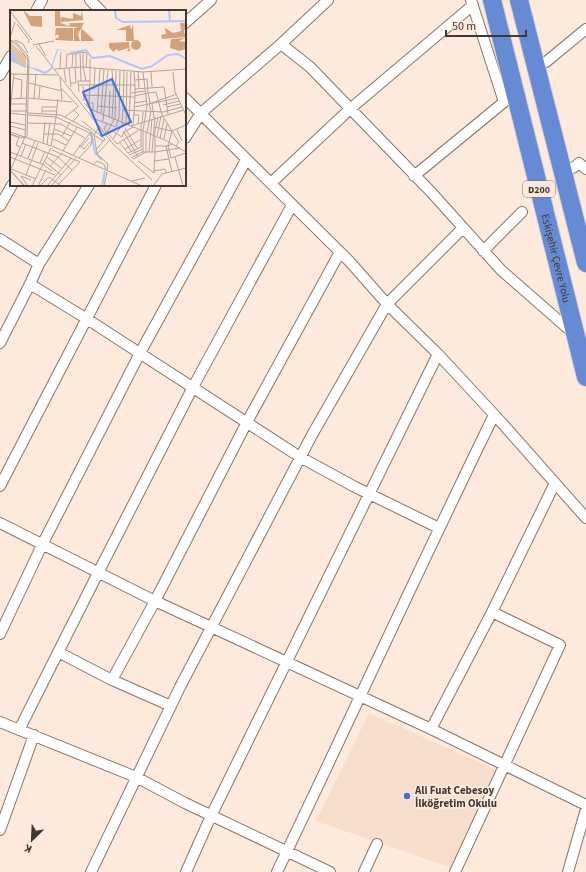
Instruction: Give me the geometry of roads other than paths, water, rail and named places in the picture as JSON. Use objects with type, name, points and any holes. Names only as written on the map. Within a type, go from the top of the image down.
[{"type":"highway","name":"Eskişehir Çevre Yolu","points":[[492,0],[586,377]]},
{"type":"highway","name":"D200","points":[[519,0],[586,263]]},
{"type":"street","points":[[37,10],[42,0]]},
{"type":"street","points":[[90,0],[100,10]]},
{"type":"street","points":[[186,22],[211,0]]},
{"type":"street","points":[[186,136],[201,113],[281,44],[328,0]]},
{"type":"street","points":[[271,183],[350,109],[472,2],[504,102],[414,176]]},
{"type":"street","points":[[546,62],[586,29]]},
{"type":"street","points":[[281,44],[310,67],[501,270],[575,334]]},
{"type":"street","points":[[0,75],[10,58]]},
{"type":"street","points":[[186,99],[340,252],[387,304],[438,354],[586,518]]},
{"type":"street","points":[[0,634],[42,545],[140,353],[246,160]]},
{"type":"street","points":[[0,206],[11,186]]},
{"type":"street","points":[[0,343],[39,264],[88,186]]},
{"type":"street","points":[[0,486],[155,186]]},
{"type":"street","points":[[19,730],[193,388],[292,205]]},
{"type":"street","points":[[483,251],[522,212]]},
{"type":"street","points":[[91,872],[171,706],[300,456],[387,304],[463,228]]},
{"type":"street","points":[[0,239],[39,264]]},
{"type":"street","points":[[112,680],[247,422],[340,252]]},
{"type":"street","points":[[30,284],[300,456],[369,494],[439,528]]},
{"type":"street","points":[[186,872],[211,816],[438,354]]},
{"type":"street","points":[[277,872],[361,697],[439,528],[494,415]]},
{"type":"street","points":[[431,729],[492,612],[555,483]]},
{"type":"street","points":[[0,523],[154,601],[431,729],[586,805]]},
{"type":"street","points":[[455,872],[560,645],[492,612]]},
{"type":"street","points":[[58,652],[112,680],[171,706]]},
{"type":"street","points":[[0,722],[136,777],[184,803],[330,872]]},
{"type":"street","points":[[0,830],[34,735]]},
{"type":"street","points":[[570,871],[586,809]]},
{"type":"street","points":[[364,872],[378,844]]},
{"type":"place","name":"Ali Fuat Cebesoy İlköğretim Okulu","points":[[407,796]]}]
